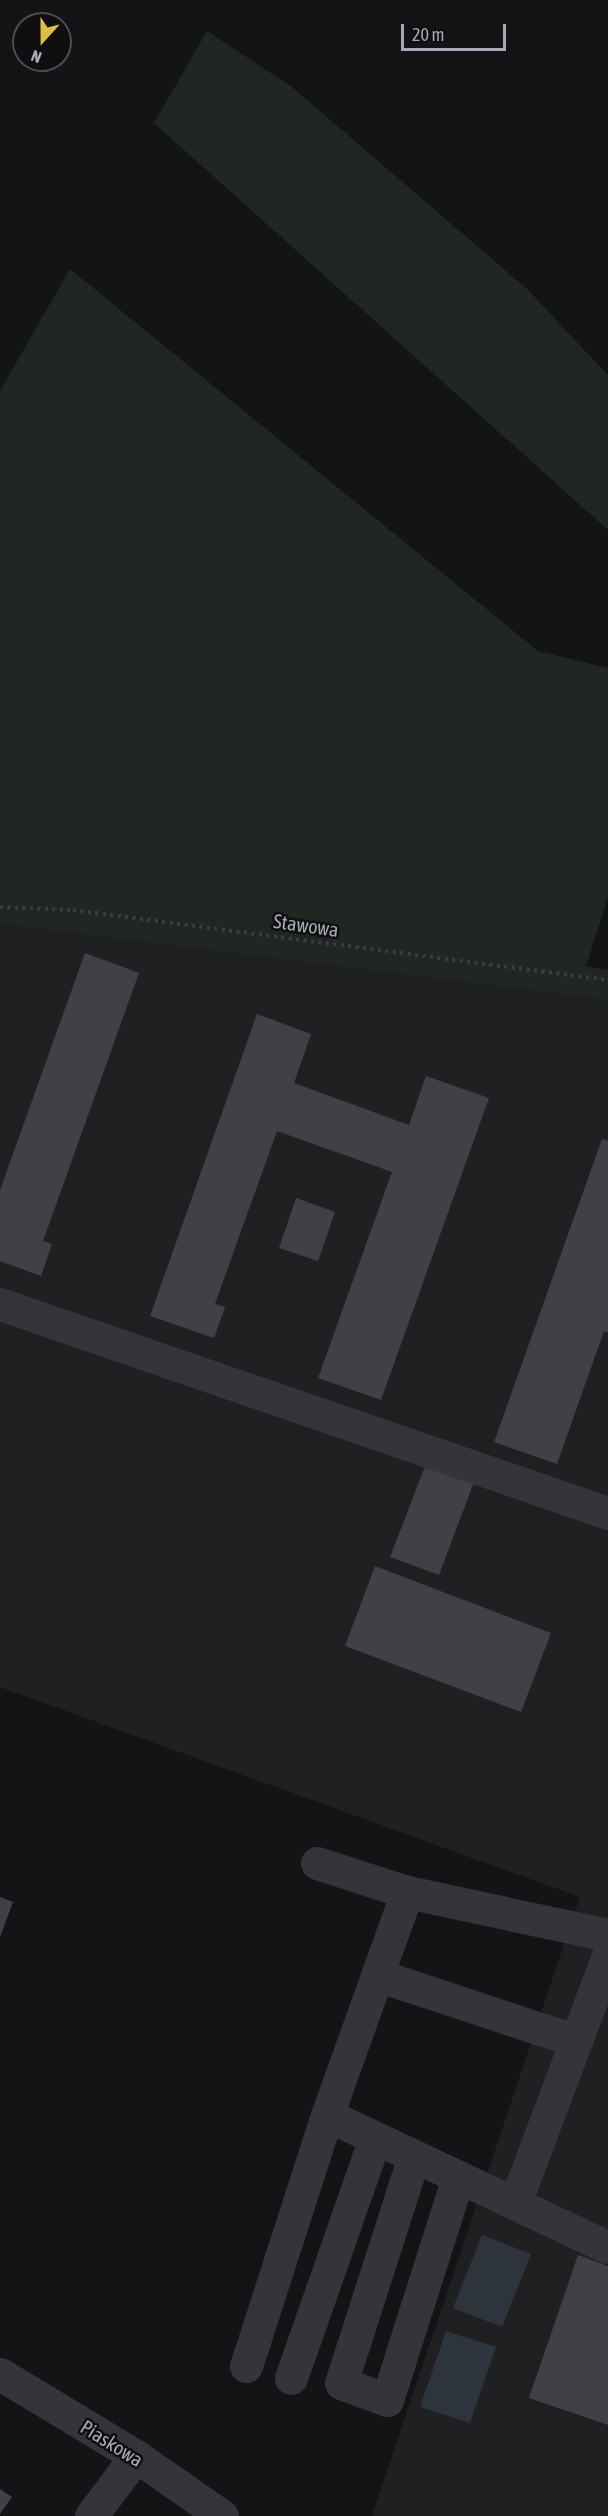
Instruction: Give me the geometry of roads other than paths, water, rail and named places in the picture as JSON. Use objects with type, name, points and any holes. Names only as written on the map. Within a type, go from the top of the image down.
[{"type":"lane","points":[[0,1304],[608,1513]]},
{"type":"lane","points":[[317,1863],[407,1892],[608,1935]]},
{"type":"lane","points":[[246,2366],[327,2115],[407,1892]]},
{"type":"lane","points":[[515,2203],[608,1956]]},
{"type":"lane","points":[[377,1975],[576,2041]]},
{"type":"lane","points":[[327,2115],[608,2247]]},
{"type":"lane","points":[[291,2378],[375,2138]]},
{"type":"lane","points":[[414,2156],[341,2384],[387,2400],[458,2177]]},
{"type":"lane","name":"Piaskowa","points":[[0,2374],[136,2456],[222,2516]]},
{"type":"lane","points":[[91,2516],[136,2456]]}]
